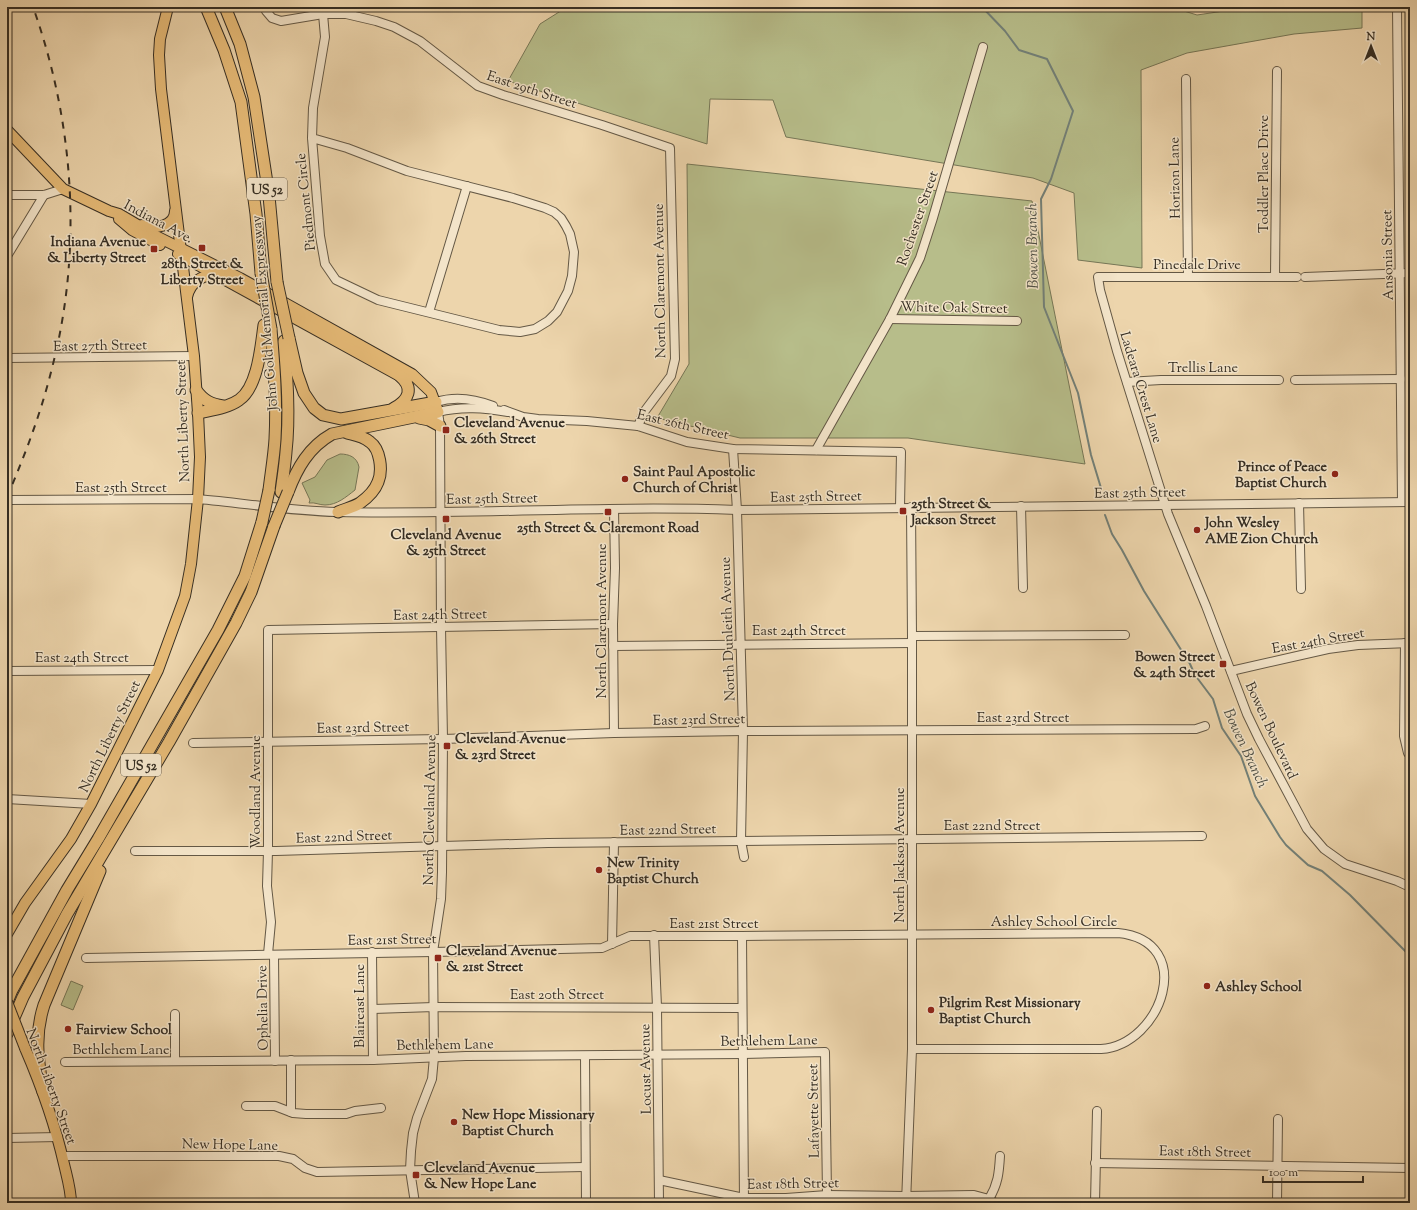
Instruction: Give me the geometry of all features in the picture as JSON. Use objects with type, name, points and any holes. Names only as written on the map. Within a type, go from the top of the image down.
[{"type":"highway","name":"John Gold Memorial Expressway","points":[[7,1002],[12,990],[67,890],[218,630],[245,576],[262,522],[269,490],[275,440],[275,376],[267,327],[256,214],[241,102],[224,50],[206,7]]},
{"type":"highway","name":"John Gold Memorial Expressway","points":[[225,7],[240,44],[254,97],[268,196],[277,282],[286,337],[288,416],[284,492]]},
{"type":"highway","points":[[198,413],[239,400],[247,392],[252,383],[267,327]]},
{"type":"highway","points":[[286,337],[304,393],[311,405],[318,412],[329,418],[341,419],[393,409],[437,407]]},
{"type":"highway","points":[[393,409],[408,396],[408,386],[400,376]]},
{"type":"highway","points":[[196,390],[203,399],[224,406]]},
{"type":"highway","points":[[408,419],[437,407]]},
{"type":"highway","points":[[284,492],[306,457],[315,446],[332,434],[420,418],[429,420],[440,426]]},
{"type":"highway","points":[[338,512],[360,504],[374,489],[380,478],[379,456],[371,442],[359,435],[342,432]]},
{"type":"highway","name":"US 52","points":[[7,1034],[23,997],[60,928],[181,721],[236,623],[251,592],[284,492]]},
{"type":"highway","points":[[43,1092],[37,1052],[39,1020],[118,829]]},
{"type":"main road","name":"North Liberty Street","points":[[7,934],[25,903],[71,838],[91,804],[158,670],[184,596],[192,564],[198,500],[200,457],[194,356],[161,89],[159,55],[160,39],[168,7]]},
{"type":"main road","points":[[7,130],[63,189],[109,211]]},
{"type":"main road","points":[[134,222],[151,227],[162,226],[173,220],[175,217],[175,205]]},
{"type":"main road","name":"Indiana Ave.","points":[[109,211],[119,214],[134,222],[223,279],[415,384],[437,407]]},
{"type":"main road","name":"Indiana Ave.","points":[[109,211],[127,226],[145,238],[200,258],[240,278],[412,374],[427,387],[437,407]]},
{"type":"main road","points":[[186,301],[190,288],[199,280],[213,275],[223,279]]},
{"type":"main road","name":"North Liberty Street","points":[[7,1002],[43,1092],[58,1137],[71,1193],[71,1203]]},
{"type":"street","name":"East 29th Street","points":[[266,7],[266,11],[272,18],[281,21],[323,14],[346,14],[394,27],[420,41],[478,86],[616,129],[670,148]]},
{"type":"street","name":"Ansonia Street","points":[[1397,7],[1401,379],[1406,502]]},
{"type":"street","name":"Piedmont Circle","points":[[312,138],[347,148],[407,171],[467,186],[545,208],[554,212],[561,218],[570,234],[574,252],[572,276],[568,291],[557,312],[548,321],[535,329],[520,332],[499,330],[378,300],[336,280],[326,264],[320,236],[312,138],[313,108],[326,37],[323,14]]},
{"type":"street","name":"Rochester Street","points":[[816,450],[890,319],[922,250],[932,221],[983,47]]},
{"type":"street","name":"Toddler Place Drive","points":[[1275,277],[1277,71]]},
{"type":"street","name":"Horizon Lane","points":[[1186,80],[1188,277]]},
{"type":"street","name":"North Claremont Avenue","points":[[638,426],[644,412],[671,376],[675,359],[670,148]]},
{"type":"street","points":[[429,312],[467,186]]},
{"type":"street","points":[[7,195],[44,196],[63,189]]},
{"type":"street","points":[[7,256],[44,196]]},
{"type":"street","points":[[1400,273],[1410,273]]},
{"type":"street","name":"Pinedale Drive","points":[[1098,277],[1301,277],[1400,273]]},
{"type":"street","name":"Ladeara Crest Lane","points":[[1098,277],[1102,298],[1165,505]]},
{"type":"street","name":"White Oak Street","points":[[890,319],[1017,321]]},
{"type":"street","name":"East 27th Street","points":[[7,358],[194,356]]},
{"type":"street","points":[[1295,380],[1401,379]]},
{"type":"street","name":"Trellis Lane","points":[[1127,382],[1169,380],[1279,380]]},
{"type":"street","name":"East 26th Street","points":[[437,407],[454,399],[470,399],[523,417],[538,420],[587,421],[638,426],[687,442],[733,449],[901,452],[900,507]]},
{"type":"street","name":"North Cleveland Avenue","points":[[415,1203],[410,1170],[413,1133],[432,1079],[434,1057],[433,952],[441,899],[443,846],[440,426],[437,407]]},
{"type":"street","name":"North Dunleith Avenue","points":[[733,449],[737,510],[743,731],[741,840],[744,857]]},
{"type":"street","name":"East 25th Street","points":[[7,500],[198,500],[305,511],[338,512],[695,509],[737,510],[1406,502]]},
{"type":"street","points":[[1299,503],[1301,589]]},
{"type":"street","name":"Bowen Boulevard","points":[[1165,505],[1231,671],[1240,698],[1256,733],[1307,829],[1313,838],[1324,849],[1344,864],[1397,881],[1410,887]]},
{"type":"street","points":[[1021,506],[1023,588]]},
{"type":"street","name":"North Jackson Avenue","points":[[906,1199],[912,1049],[911,508]]},
{"type":"street","name":"North Claremont Avenue","points":[[614,510],[614,733]]},
{"type":"street","name":"East 24th Street","points":[[268,630],[613,624]]},
{"type":"street","name":"Woodland Avenue","points":[[268,630],[267,886],[271,954]]},
{"type":"street","name":"East 24th Street","points":[[613,646],[1125,635]]},
{"type":"street","points":[[1407,643],[1404,736],[1409,754]]},
{"type":"street","name":"East 24th Street","points":[[1231,671],[1328,649],[1358,644],[1407,643]]},
{"type":"street","name":"East 24th Street","points":[[7,671],[158,670]]},
{"type":"street","name":"East 23rd Street","points":[[193,742],[443,739],[614,733],[743,731],[1196,729],[1205,726]]},
{"type":"street","points":[[7,800],[91,804]]},
{"type":"street","name":"East 22nd Street","points":[[135,851],[268,851],[741,840],[1202,836]]},
{"type":"street","points":[[612,944],[614,842]]},
{"type":"street","name":"Ashley School Circle","points":[[912,935],[1126,934],[1141,939],[1151,946],[1161,958],[1165,976],[1162,996],[1151,1018],[1136,1034],[1115,1047],[1101,1049],[912,1049]]},
{"type":"street","name":"East 21st Street","points":[[86,958],[602,948],[630,936],[654,935],[912,935]]},
{"type":"street","name":"Locust Avenue","points":[[654,935],[658,1055],[659,1203]]},
{"type":"street","points":[[742,936],[744,1201]]},
{"type":"street","name":"Blaireast Lane","points":[[372,952],[373,1060]]},
{"type":"street","name":"Ophelia Drive","points":[[271,954],[275,1061]]},
{"type":"street","name":"East 20th Street","points":[[372,1009],[657,1007],[742,1008]]},
{"type":"street","points":[[175,1014],[175,1061]]},
{"type":"street","name":"Bethlehem Lane","points":[[65,1062],[373,1060],[434,1057],[825,1052]]},
{"type":"street","name":"Lafayette Street","points":[[825,1052],[827,1195]]},
{"type":"street","points":[[585,1056],[586,1203]]},
{"type":"street","points":[[291,1060],[291,1112]]},
{"type":"street","points":[[246,1106],[275,1106],[291,1112],[306,1114],[346,1114],[355,1111],[381,1108]]},
{"type":"street","points":[[1095,1203],[1097,1111]]},
{"type":"street","points":[[1277,1203],[1278,1119]]},
{"type":"street","points":[[7,1138],[58,1137]]},
{"type":"street","name":"New Hope Lane","points":[[63,1156],[279,1156],[293,1159],[306,1168],[317,1172],[585,1167]]},
{"type":"street","points":[[992,1201],[999,1173],[1000,1156]]},
{"type":"street","name":"East 18th Street","points":[[1095,1163],[1410,1168]]},
{"type":"street","name":"East 18th Street","points":[[659,1180],[744,1201],[827,1195],[906,1199],[974,1195],[992,1201]]},
{"type":"green space","points":[[567,7],[1171,7],[1197,15],[1251,7],[1362,7],[1362,28],[1294,34],[1187,53],[1141,70],[1142,268],[1078,260],[1074,193],[1033,178],[786,137],[773,100],[710,99],[707,144],[508,81],[540,24]]},
{"type":"green space","points":[[687,164],[1032,201],[1085,464],[908,438],[740,438],[657,418],[689,364]]},
{"type":"green space","points":[[340,454],[354,458],[358,464],[359,467],[355,490],[333,504],[325,505],[309,503],[310,500],[302,483],[315,477],[327,460]]},
{"type":"green space","points":[[71,981],[83,986],[73,1010],[61,1005]]},
{"type":"waterway","name":"Bowen Branch","points":[[982,7],[1005,31],[1019,50],[1047,59],[1073,111],[1051,179],[1041,199],[1044,307],[1078,393],[1091,455],[1101,488],[1101,498]]},
{"type":"waterway","name":"Bowen Branch","points":[[1105,515],[1112,534],[1144,591],[1190,664],[1195,675],[1213,699],[1222,728],[1241,756],[1255,796],[1280,837],[1286,845],[1308,865],[1322,871],[1350,895],[1410,956]]},
{"type":"railway","points":[[7,497],[32,434],[43,401],[62,323],[68,278],[70,186],[65,140],[58,95],[47,51],[33,7]]},
{"type":"place","name":"28th Street & Liberty Street","points":[[202,248]]},
{"type":"place","name":"Indiana Avenue & Liberty Street","points":[[154,249]]},
{"type":"place","name":"Cleveland Avenue & 26th Street","points":[[446,430]]},
{"type":"place","name":"Prince of Peace Baptist Church","points":[[1335,474]]},
{"type":"place","name":"Saint Paul Apostolic Church of Christ","points":[[625,479]]},
{"type":"place","name":"25th Street & Jackson Street","points":[[903,511]]},
{"type":"place","name":"25th Street & Claremont Road","points":[[608,512]]},
{"type":"place","name":"Cleveland Avenue & 25th Street","points":[[446,519]]},
{"type":"place","name":"John Wesley AME Zion Church","points":[[1197,530]]},
{"type":"place","name":"Bowen Street & 24th Street","points":[[1223,664]]},
{"type":"place","name":"Cleveland Avenue & 23rd Street","points":[[447,746]]},
{"type":"place","name":"New Trinity Baptist Church","points":[[599,870]]},
{"type":"place","name":"Cleveland Avenue & 21st Street","points":[[438,958]]},
{"type":"place","name":"Ashley School","points":[[1207,986]]},
{"type":"place","name":"Pilgrim Rest Missionary Baptist Church","points":[[931,1010]]},
{"type":"place","name":"Fairview School","points":[[68,1029]]},
{"type":"place","name":"New Hope Missionary Baptist Church","points":[[454,1122]]},
{"type":"place","name":"Cleveland Avenue & New Hope Lane","points":[[416,1175]]}]
